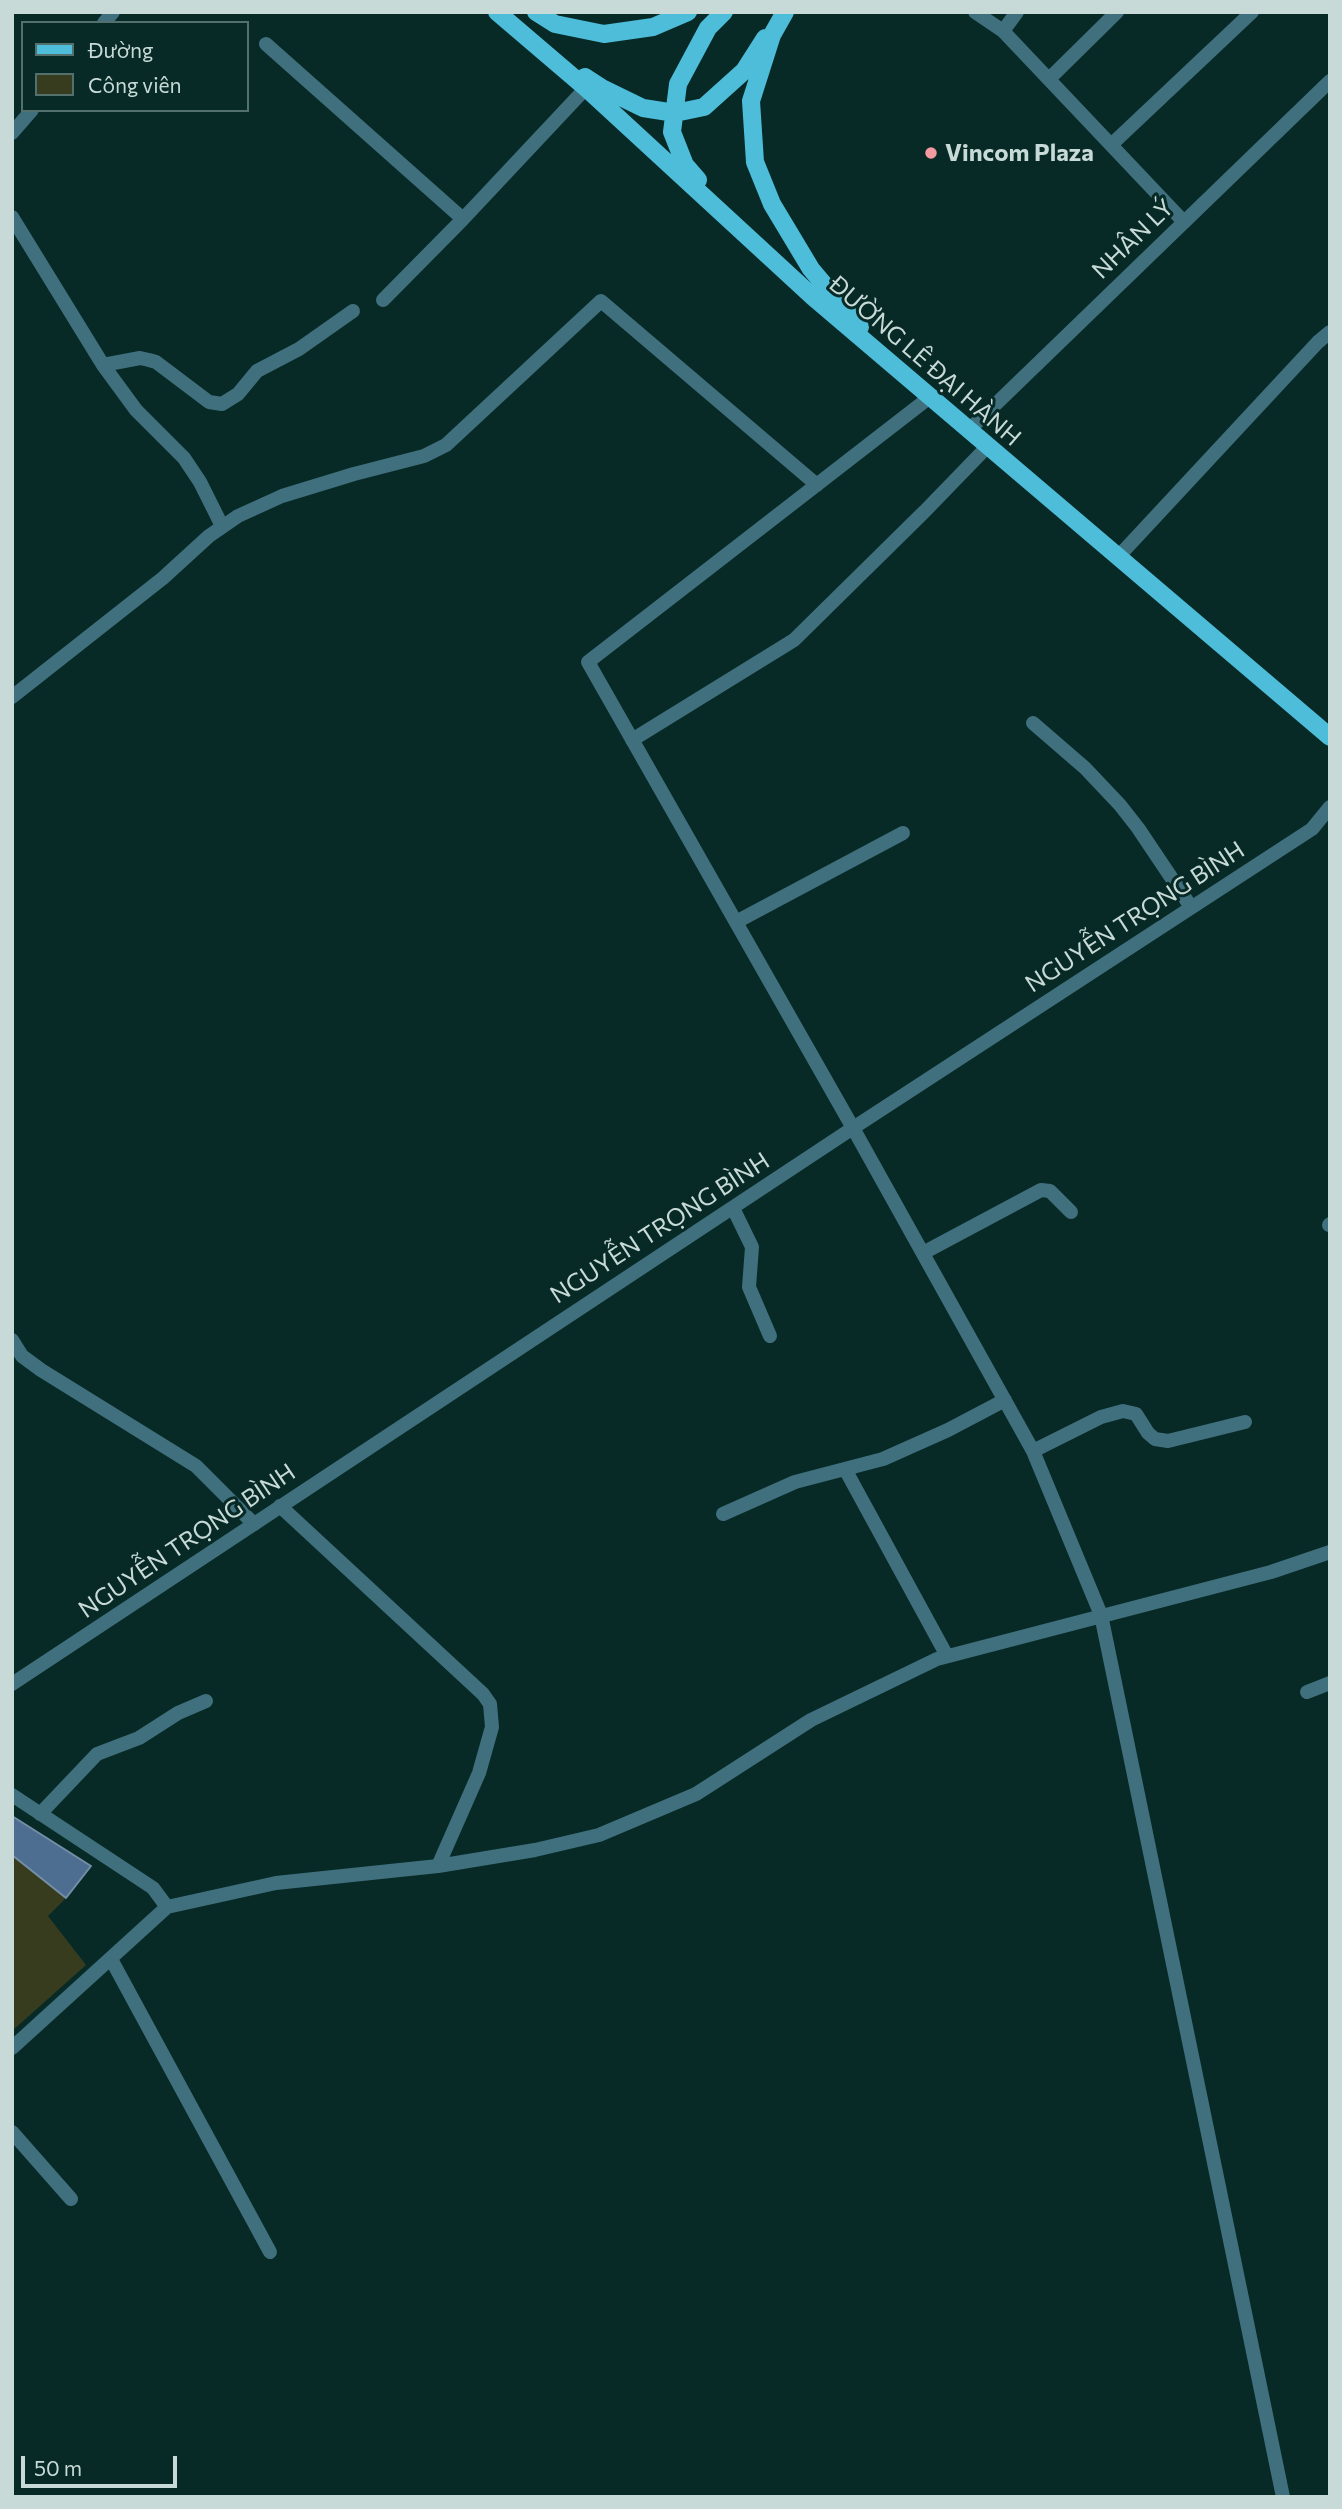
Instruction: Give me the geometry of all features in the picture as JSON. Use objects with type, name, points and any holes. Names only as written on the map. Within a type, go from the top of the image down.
[{"type":"main road","name":"ĐƯỜNG LÊ ĐẠI HÀNH","points":[[497,12],[586,88],[813,297],[1330,737]]},
{"type":"main road","points":[[536,12],[555,24],[604,34],[653,27],[688,12]]},
{"type":"main road","points":[[724,12],[708,28],[678,84],[672,132],[685,165],[730,219]]},
{"type":"main road","points":[[527,38],[601,88],[643,108],[675,113],[704,107],[744,71],[783,12]]},
{"type":"main road","points":[[783,12],[772,35],[751,102],[755,162],[772,204],[811,269],[894,367]]},
{"type":"street","points":[[975,12],[1003,31],[1184,222]]},
{"type":"street","points":[[1003,31],[1017,12]]},
{"type":"street","points":[[1049,79],[1117,12]]},
{"type":"street","points":[[1111,145],[1252,12]]},
{"type":"street","points":[[266,44],[463,219]]},
{"type":"street","name":"NHÂN LÝ","points":[[969,430],[1330,81]]},
{"type":"street","points":[[383,300],[586,88]]},
{"type":"street","points":[[12,134],[30,112]]},
{"type":"street","points":[[12,217],[103,365],[136,410],[188,464],[222,526]]},
{"type":"street","points":[[12,697],[163,578],[222,526],[282,496],[425,456],[446,445],[601,300],[817,485]]},
{"type":"street","points":[[103,365],[140,358],[156,362],[209,402],[222,404],[237,394],[257,371],[299,349],[353,311]]},
{"type":"street","points":[[1118,557],[1330,332]]},
{"type":"street","points":[[930,397],[588,662],[1033,1451],[1101,1615],[1283,2497]]},
{"type":"street","points":[[632,740],[794,640],[987,447]]},
{"type":"street","points":[[1033,723],[1085,768],[1120,805],[1139,828],[1191,907]]},
{"type":"street","name":"NGUYỄN TRỌNG BÌNH","points":[[12,1684],[853,1128],[1312,829],[1330,807]]},
{"type":"street","points":[[736,922],[903,833]]},
{"type":"street","points":[[923,1253],[1041,1190],[1050,1191],[1071,1212]]},
{"type":"street","points":[[733,1208],[752,1247],[749,1287],[770,1336]]},
{"type":"street","points":[[12,1340],[22,1356],[41,1370],[196,1466],[254,1524]]},
{"type":"street","points":[[723,1514],[795,1482],[883,1459],[1005,1400]]},
{"type":"street","points":[[1033,1451],[1101,1418],[1122,1411],[1136,1415],[1155,1439],[1168,1441],[1245,1422]]},
{"type":"street","points":[[845,1469],[947,1656]]},
{"type":"street","points":[[280,1506],[483,1694],[489,1704],[492,1727],[479,1773],[438,1866]]},
{"type":"street","points":[[12,2049],[167,1907],[276,1883],[438,1866],[536,1850],[599,1835],[696,1794],[811,1720],[937,1659],[1271,1572],[1330,1552]]},
{"type":"street","points":[[1307,1692],[1330,1683]]},
{"type":"street","points":[[40,1814],[97,1754],[139,1738],[178,1713],[206,1701]]},
{"type":"street","points":[[12,1796],[153,1888],[167,1907]]},
{"type":"street","points":[[111,1959],[270,2252]]},
{"type":"street","points":[[12,2132],[71,2199]]},
{"type":"green space","points":[[12,1855],[66,1898],[48,1916],[86,1965],[12,2031]]},
{"type":"water","points":[[12,1816],[91,1866],[66,1898],[12,1855]]},
{"type":"place","name":"Vincom Plaza","points":[[931,153]]}]
